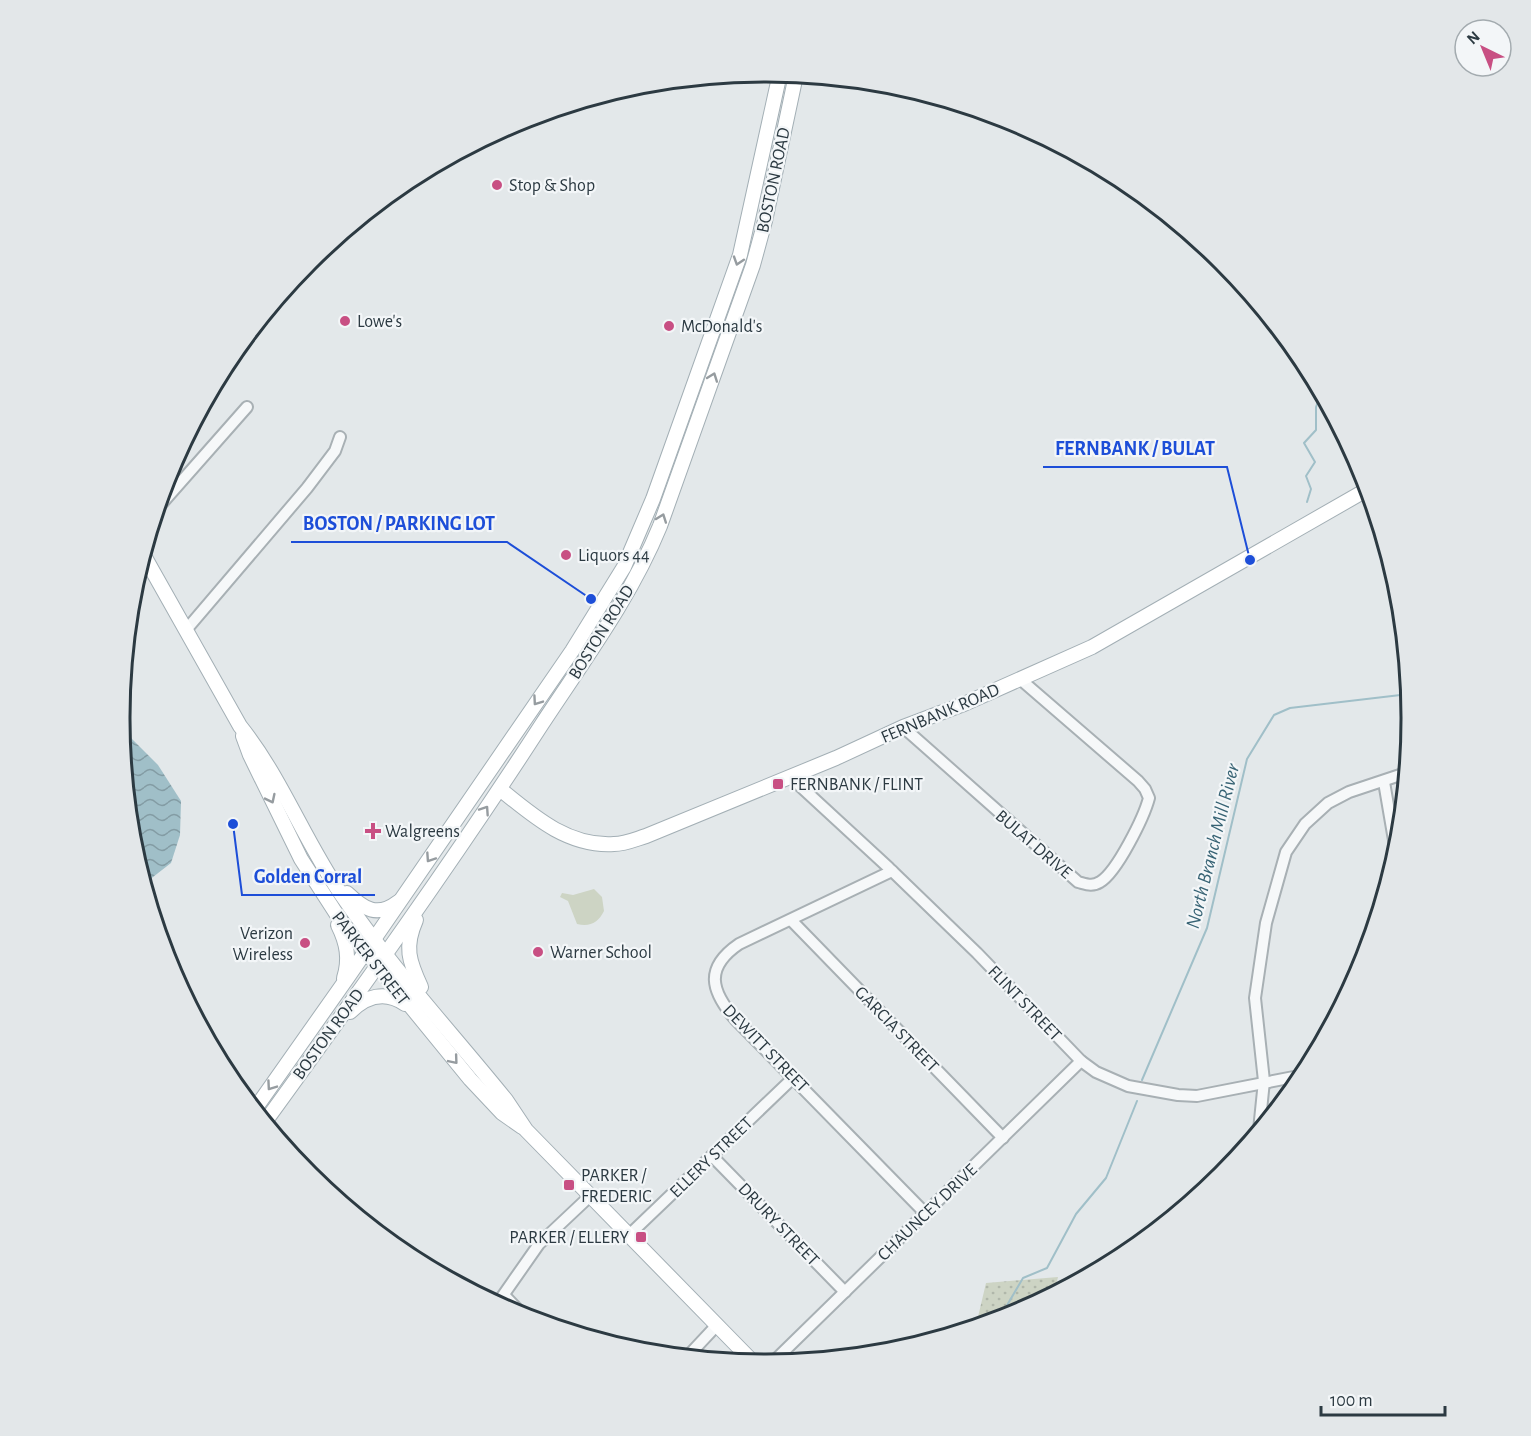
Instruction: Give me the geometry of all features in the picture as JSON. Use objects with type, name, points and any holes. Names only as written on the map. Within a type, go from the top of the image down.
[{"type":"main road","name":"BOSTON ROAD","points":[[259,1103],[572,651],[609,593],[637,540],[740,255],[778,83]]},
{"type":"main road","name":"BOSTON ROAD","points":[[270,1115],[386,954],[500,789],[635,579],[655,538],[758,251],[794,83]]},
{"type":"main road","name":"FERNBANK ROAD","points":[[500,789],[533,816],[568,837],[590,843],[616,844],[646,836],[836,758],[1092,647],[1360,494]]},
{"type":"main road","name":"PARKER STREET","points":[[149,566],[240,726],[259,750],[332,880],[374,939],[507,1100],[526,1130],[744,1353]]},
{"type":"main road","name":"PARKER STREET","points":[[240,726],[250,755],[297,851],[316,883],[365,952],[417,1015],[491,1102],[526,1130]]},
{"type":"main road","points":[[332,880],[363,908],[376,911],[392,907],[403,896]]},
{"type":"main road","points":[[316,883],[347,949],[345,975],[335,995]]},
{"type":"main road","points":[[428,893],[409,940],[409,955],[412,968],[433,1010]]},
{"type":"main road","points":[[324,1040],[354,1008],[371,997],[393,997],[403,1002],[417,1015]]},
{"type":"street","points":[[172,492],[247,407]]},
{"type":"street","points":[[186,630],[307,488],[335,451],[340,437]]},
{"type":"street","name":"BULAT DRIVE","points":[[903,727],[1078,882],[1090,886],[1100,882],[1110,873],[1123,853],[1149,798],[1138,781],[1020,680]]},
{"type":"street","points":[[1260,1116],[1264,1081],[1255,998],[1266,923],[1286,852],[1305,824],[1328,803],[1349,792],[1398,777]]},
{"type":"street","points":[[1384,782],[1392,826]]},
{"type":"street","name":"FLINT STREET","points":[[799,785],[977,953],[1081,1061],[1096,1072],[1128,1086],[1197,1096],[1290,1077]]},
{"type":"street","name":"DEWITT STREET","points":[[892,871],[739,944],[729,951],[717,966],[714,977],[716,992],[721,1003],[926,1214]]},
{"type":"street","name":"GARCIA STREET","points":[[791,920],[1003,1138]]},
{"type":"street","name":"CHAUNCEY DRIVE","points":[[782,1353],[1081,1061]]},
{"type":"street","name":"ELLERY STREET","points":[[628,1236],[793,1077]]},
{"type":"street","name":"DRURY STREET","points":[[712,1156],[845,1292]]},
{"type":"street","points":[[503,1296],[539,1244],[590,1196]]},
{"type":"street","points":[[694,1349],[717,1325]]},
{"type":"green space","points":[[594,889],[602,897],[604,911],[593,923],[577,924],[568,901],[560,897],[562,893],[573,895]]},
{"type":"green space","points":[[1058,1277],[1057,1283],[1047,1288],[978,1317],[986,1283]]},
{"type":"water","points":[[130,737],[158,765],[181,801],[180,835],[171,863],[151,878],[135,801]]},
{"type":"waterway","points":[[1307,502],[1311,489],[1306,476],[1315,462],[1304,443],[1316,430],[1317,403]]},
{"type":"waterway","name":"North Branch Mill River","points":[[1142,1080],[1207,928],[1247,759],[1274,715],[1290,708],[1400,695]]},
{"type":"waterway","name":"North Branch Mill River","points":[[1007,1306],[1023,1278],[1047,1268],[1076,1214],[1106,1178],[1137,1101]]},
{"type":"place","name":"Stop & Shop","points":[[497,185]]},
{"type":"place","name":"Lowe's","points":[[345,321]]},
{"type":"place","name":"McDonald's","points":[[669,326]]},
{"type":"place","name":"Liquors 44","points":[[566,555]]},
{"type":"place","name":"FERNBANK / BULAT","points":[[1250,560]]},
{"type":"place","name":"BOSTON / PARKING LOT","points":[[591,599]]},
{"type":"place","name":"FERNBANK / FLINT","points":[[778,784]]},
{"type":"place","name":"Golden Corral","points":[[233,824]]},
{"type":"place","name":"Walgreens","points":[[373,831]]},
{"type":"place","name":"Verizon Wireless","points":[[305,943]]},
{"type":"place","name":"Warner School","points":[[538,952]]},
{"type":"place","name":"PARKER / FREDERIC","points":[[569,1185]]},
{"type":"place","name":"PARKER / ELLERY","points":[[641,1237]]}]
